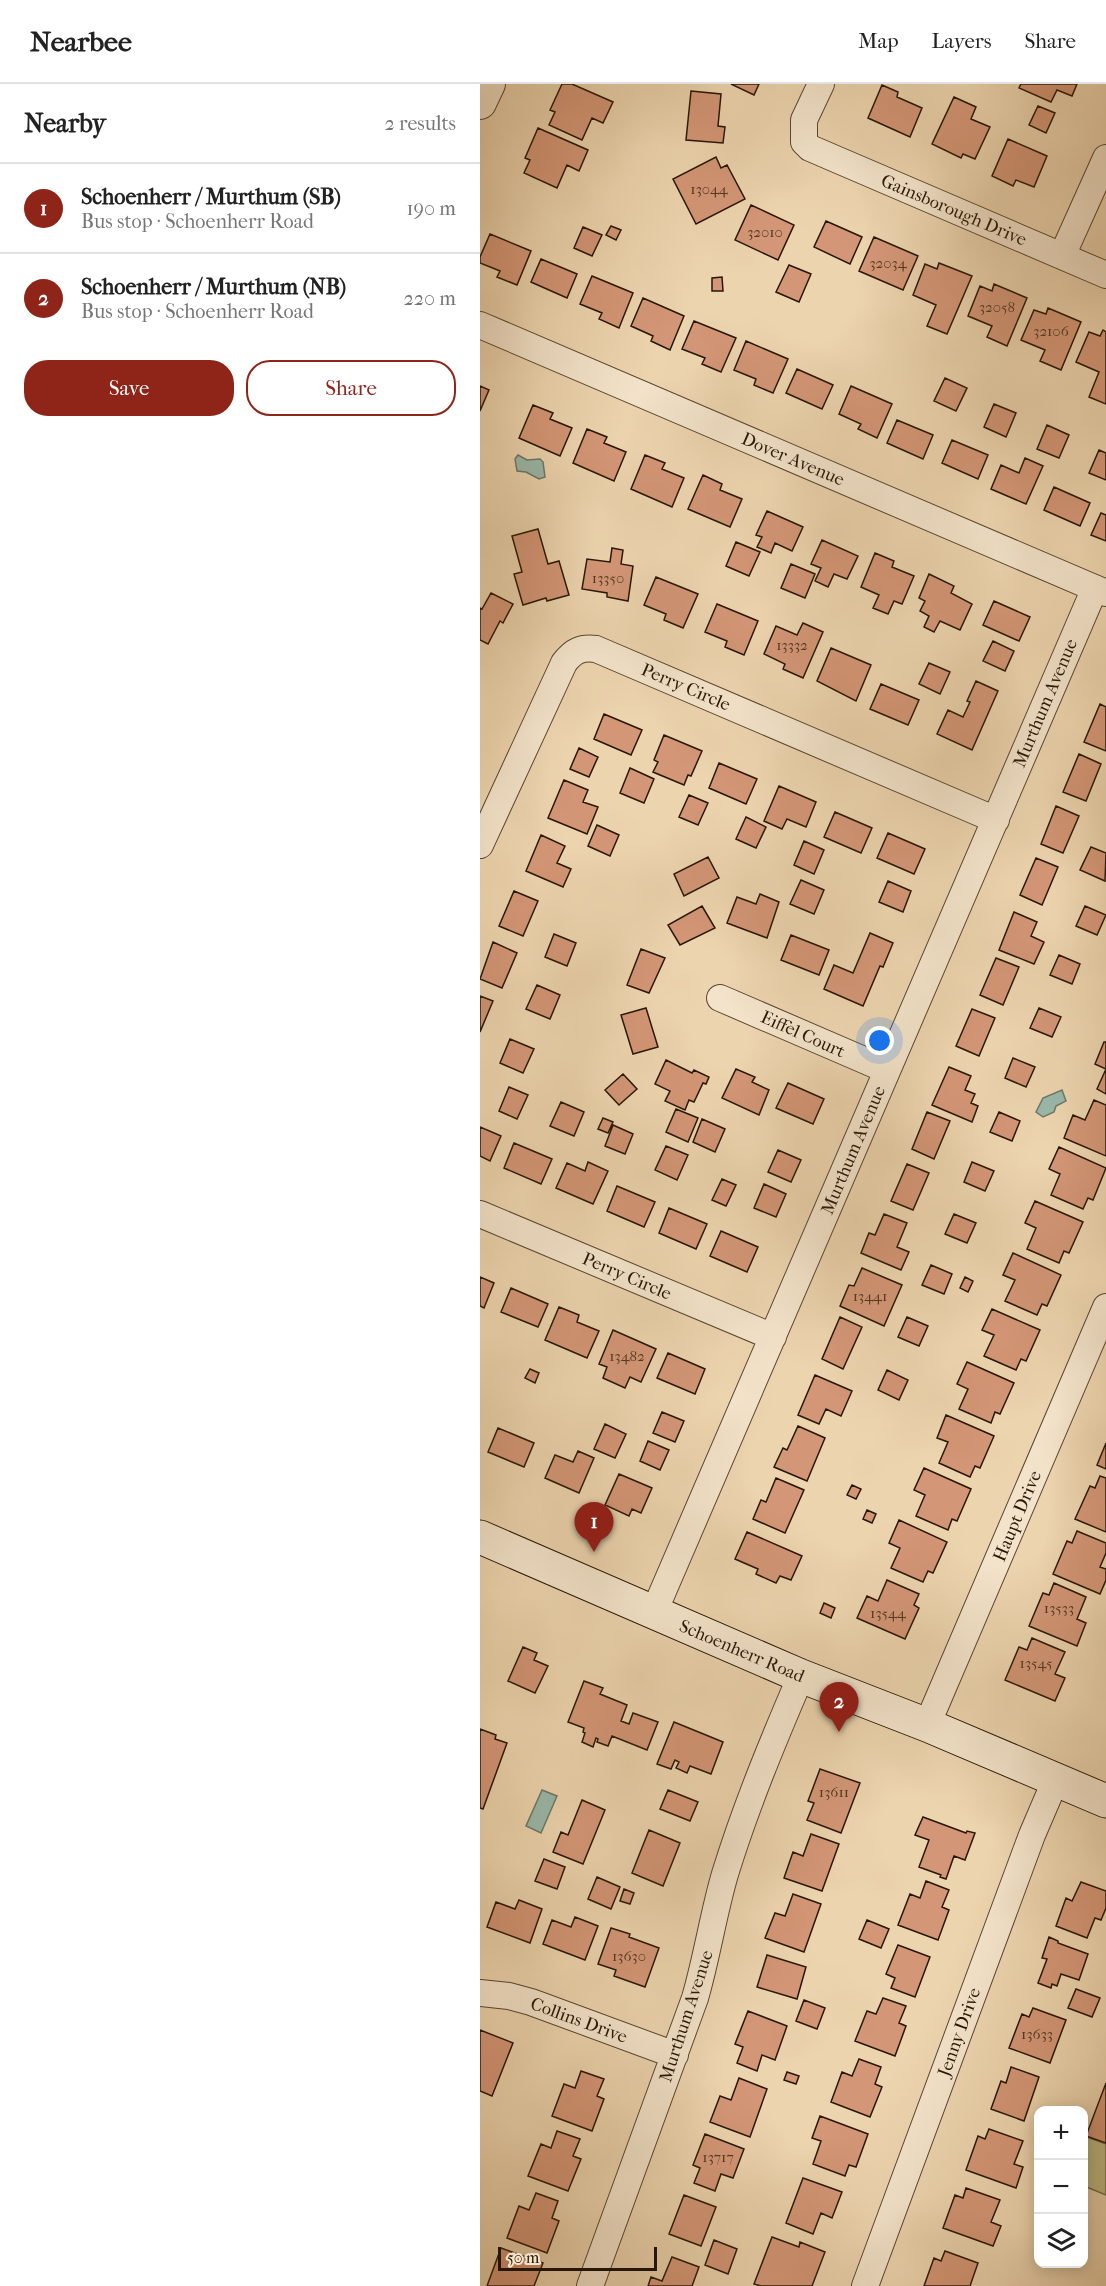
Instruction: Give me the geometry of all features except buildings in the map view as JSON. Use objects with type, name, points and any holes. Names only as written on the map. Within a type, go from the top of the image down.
[{"type":"main road","name":"Schoenherr Road","points":[[480,1536],[801,1677],[927,1725],[1106,1801]]},
{"type":"street","points":[[480,103],[489,84]]},
{"type":"street","name":"Gainsborough Drive","points":[[821,84],[804,120],[804,142],[818,153],[1106,275]]},
{"type":"street","points":[[1062,256],[1106,158]]},
{"type":"street","name":"Dover Avenue","points":[[480,325],[1100,590]]},
{"type":"street","name":"Murthum Avenue","points":[[654,1612],[996,820],[1100,590]]},
{"type":"street","name":"Perry Circle","points":[[480,845],[564,663],[571,654],[588,648],[596,649],[996,820]]},
{"type":"street","name":"Eiffel Court","points":[[720,998],[887,1070]]},
{"type":"street","name":"Perry Circle","points":[[480,1214],[773,1337]]},
{"type":"street","name":"Haupt Drive","points":[[927,1725],[1106,1307]]},
{"type":"street","name":"Murthum Avenue","points":[[590,2286],[675,2055],[707,1958],[714,1913],[738,1833],[801,1677]]},
{"type":"street","name":"Jenny Drive","points":[[865,2286],[1029,1842],[1056,1779]]},
{"type":"street","name":"Collins Drive","points":[[480,1993],[509,1996],[531,2002],[675,2055]]},
{"type":"shaded area","points":[[518,455],[527,460],[540,459],[543,462],[545,477],[539,479],[526,472],[517,471],[515,459]]},
{"type":"shaded area","points":[[1062,1090],[1066,1101],[1056,1106],[1054,1112],[1043,1117],[1036,1112],[1043,1098]]},
{"type":"shaded area","points":[[542,1790],[557,1796],[541,1833],[526,1826]]},
{"type":"shaded area","points":[[1088,2137],[1106,2144],[1106,2195],[1088,2188]]},
{"type":"place","name":"Schoenherr / Murthum (SB)","points":[[594,1552]]},
{"type":"place","name":"Schoenherr / Murthum (NB)","points":[[839,1732]]}]
